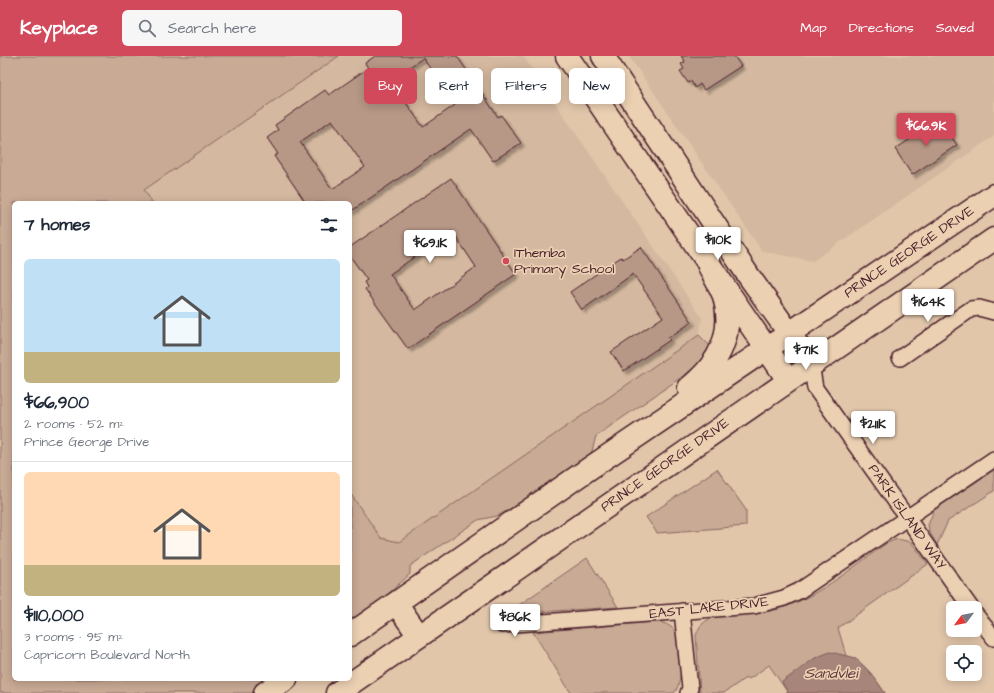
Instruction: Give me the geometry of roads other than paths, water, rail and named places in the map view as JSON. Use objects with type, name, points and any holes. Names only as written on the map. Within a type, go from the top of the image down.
[{"type":"main road","points":[[567,56],[788,380]]},
{"type":"main road","points":[[603,56],[748,275],[811,364]]},
{"type":"main road","name":"PRINCE GEORGE DRIVE","points":[[352,634],[590,468],[994,195]]},
{"type":"main road","name":"PRINCE GEORGE DRIVE","points":[[338,693],[811,364],[994,239]]},
{"type":"main road","points":[[590,468],[696,382],[715,362],[724,343],[727,317],[723,296],[709,266]]},
{"type":"main road","points":[[396,603],[419,636]]},
{"type":"main road","points":[[265,693],[283,681]]},
{"type":"street","points":[[900,358],[971,309],[980,308],[994,312]]},
{"type":"street","name":"PARK ISLAND WAY","points":[[811,364],[816,388],[966,601]]},
{"type":"street","points":[[788,380],[816,388]]},
{"type":"street","name":"EAST LAKE DRIVE","points":[[502,625],[754,606],[784,598],[810,584],[994,459]]},
{"type":"street","points":[[682,611],[690,688],[688,693]]},
{"type":"street","points":[[982,623],[994,638]]},
{"type":"water","name":"Sandvlei","points":[[830,652],[856,658],[874,677],[885,693],[788,693],[782,682],[815,658]]},
{"type":"place","name":"IThemba Primary School","points":[[506,261]]}]
